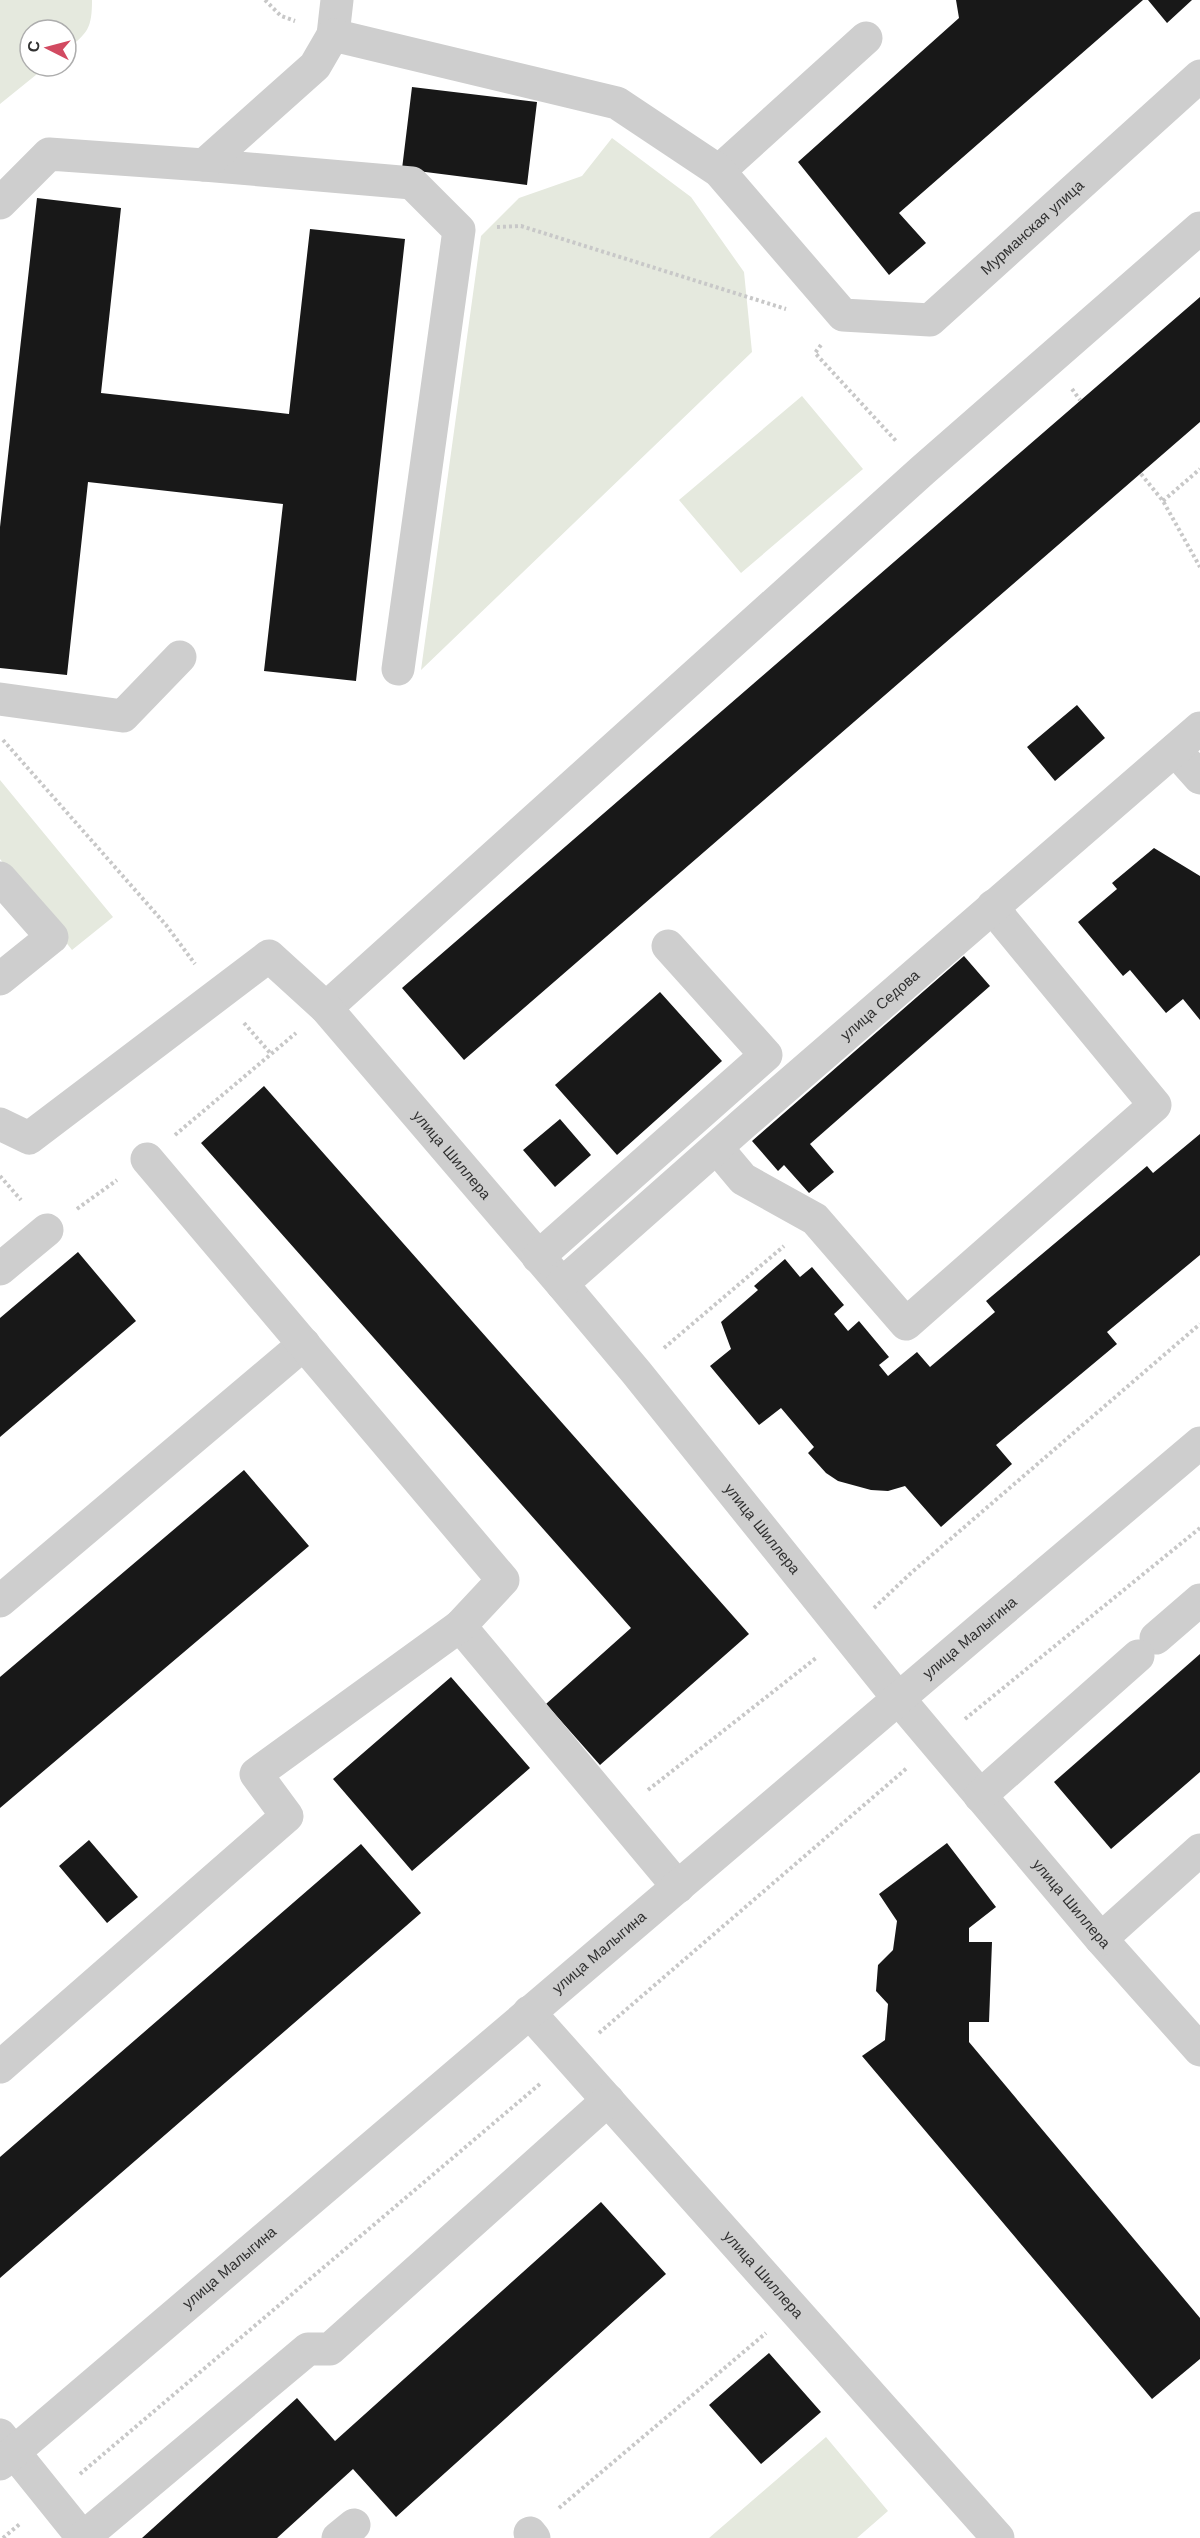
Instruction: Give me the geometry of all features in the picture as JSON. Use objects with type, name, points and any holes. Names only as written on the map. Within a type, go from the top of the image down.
[{"type":"street","points":[[204,165],[315,66],[333,34],[337,0]]},
{"type":"street","points":[[333,34],[617,103],[719,171],[843,315]]},
{"type":"street","points":[[719,171],[866,38]]},
{"type":"street","name":"Мурманская улица","points":[[843,315],[930,320],[1200,76]]},
{"type":"street","points":[[0,203],[49,154],[412,183],[459,230],[398,669]]},
{"type":"street","points":[[326,1008],[923,470],[1200,228]]},
{"type":"street","points":[[0,699],[123,716],[180,657]]},
{"type":"street","name":"улица Седова","points":[[562,1284],[993,906],[1200,728]]},
{"type":"street","points":[[1175,750],[1200,778]]},
{"type":"street","points":[[0,878],[52,937],[0,980]]},
{"type":"street","points":[[717,1148],[743,1179],[815,1219],[906,1324],[1155,1106],[993,906]]},
{"type":"street","points":[[538,1257],[766,1055],[668,946]]},
{"type":"street","name":"улица Шиллера","points":[[218,994],[269,956],[326,1008],[636,1372],[846,1634],[980,1796],[1101,1939],[1200,2050]]},
{"type":"street","points":[[0,1124],[29,1138],[218,994]]},
{"type":"street","points":[[0,2067],[287,1816],[256,1774],[459,1626],[503,1580],[147,1159]]},
{"type":"street","points":[[0,1269],[47,1230]]},
{"type":"street","points":[[0,1601],[304,1344]]},
{"type":"street","name":"улица Малыгина","points":[[5,2450],[678,1887],[1200,1443]]},
{"type":"street","points":[[980,1796],[1200,1600]]},
{"type":"street","points":[[459,1626],[678,1887]]},
{"type":"street","points":[[1101,1939],[1200,1850]]},
{"type":"street","name":"улица Шиллера","points":[[529,2012],[998,2538]]},
{"type":"street","points":[[5,2450],[51,2498],[84,2538],[308,2349],[330,2349],[608,2100]]},
{"type":"path","points":[[459,230],[521,226],[784,308],[843,315]]},
{"type":"path","points":[[1163,501],[1200,470]]},
{"type":"path","points":[[1141,474],[1163,501],[1200,567]]},
{"type":"path","points":[[0,737],[166,926],[218,994],[271,1054]]},
{"type":"path","points":[[147,1159],[326,1008]]},
{"type":"path","points":[[636,1372],[815,1219]]},
{"type":"path","points":[[616,1815],[846,1634],[911,1573],[1200,1324]]},
{"type":"path","points":[[593,2039],[936,1743],[1200,1528]]},
{"type":"path","points":[[3,2538],[546,2078]]},
{"type":"path","points":[[532,2536],[768,2332]]},
{"type":"shaded area","points":[[0,0],[92,0],[90,24],[78,40],[78,18],[18,18],[18,78],[32,78],[0,104]]},
{"type":"shaded area","points":[[612,138],[691,197],[744,272],[752,352],[421,670],[481,236],[519,198],[582,176]]},
{"type":"shaded area","points":[[802,396],[863,469],[741,573],[679,500]]},
{"type":"shaded area","points":[[0,780],[113,917],[72,950],[0,859]]},
{"type":"shaded area","points":[[826,2437],[888,2511],[857,2538],[709,2538]]},
{"type":"building","points":[[956,0],[1143,0],[899,213],[926,243],[889,275],[798,162],[959,18]]},
{"type":"building","points":[[1148,0],[1192,0],[1167,23]]},
{"type":"building","points":[[412,87],[537,102],[527,185],[402,169]]},
{"type":"building","points":[[37,198],[121,208],[101,393],[289,414],[310,229],[405,239],[356,681],[264,671],[283,504],[88,482],[67,675],[0,668],[0,527]]},
{"type":"building","points":[[1200,297],[1200,422],[464,1060],[402,988]]},
{"type":"building","points":[[1077,705],[1105,738],[1055,781],[1027,747]]},
{"type":"building","points":[[1154,848],[1200,876],[1200,1020],[1183,999],[1166,1013],[1130,970],[1123,976],[1078,922],[1117,889],[1112,883]]},
{"type":"building","points":[[964,956],[990,986],[810,1144],[834,1172],[809,1193],[784,1165],[778,1171],[752,1141]]},
{"type":"building","points":[[660,992],[722,1061],[617,1155],[555,1085]]},
{"type":"building","points":[[264,1086],[749,1634],[600,1765],[546,1704],[631,1628],[201,1143]]},
{"type":"building","points":[[560,1119],[591,1155],[555,1187],[523,1150]]},
{"type":"building","points":[[1200,1134],[1200,1255],[1107,1332],[1117,1344],[996,1445],[1012,1464],[941,1527],[905,1486],[888,1491],[871,1490],[838,1481],[826,1473],[808,1453],[814,1447],[781,1408],[759,1425],[710,1366],[731,1349],[721,1322],[758,1290],[754,1286],[785,1259],[800,1277],[812,1267],[844,1305],[834,1314],[848,1331],[859,1321],[889,1357],[879,1365],[888,1376],[917,1352],[930,1367],[995,1312],[986,1301],[1147,1166],[1153,1173]]},
{"type":"building","points":[[78,1252],[136,1321],[0,1437],[0,1318]]},
{"type":"building","points":[[244,1470],[309,1546],[0,1808],[0,1677]]},
{"type":"building","points":[[1200,1654],[1200,1772],[1111,1849],[1054,1782]]},
{"type":"building","points":[[451,1677],[530,1768],[412,1871],[333,1779]]},
{"type":"building","points":[[89,1840],[138,1897],[107,1923],[59,1866]]},
{"type":"building","points":[[947,1843],[996,1907],[969,1928],[969,1942],[992,1942],[989,2022],[969,2022],[969,2042],[1200,2318],[1200,2359],[1152,2399],[862,2056],[885,2040],[888,2004],[876,1991],[878,1965],[893,1950],[897,1921],[879,1894]]},
{"type":"building","points":[[361,1844],[421,1913],[0,2278],[0,2157]]},
{"type":"building","points":[[601,2202],[666,2274],[396,2517],[353,2469],[277,2538],[142,2538],[297,2398],[335,2441]]},
{"type":"building","points":[[769,2353],[821,2412],[761,2464],[709,2405]]}]
